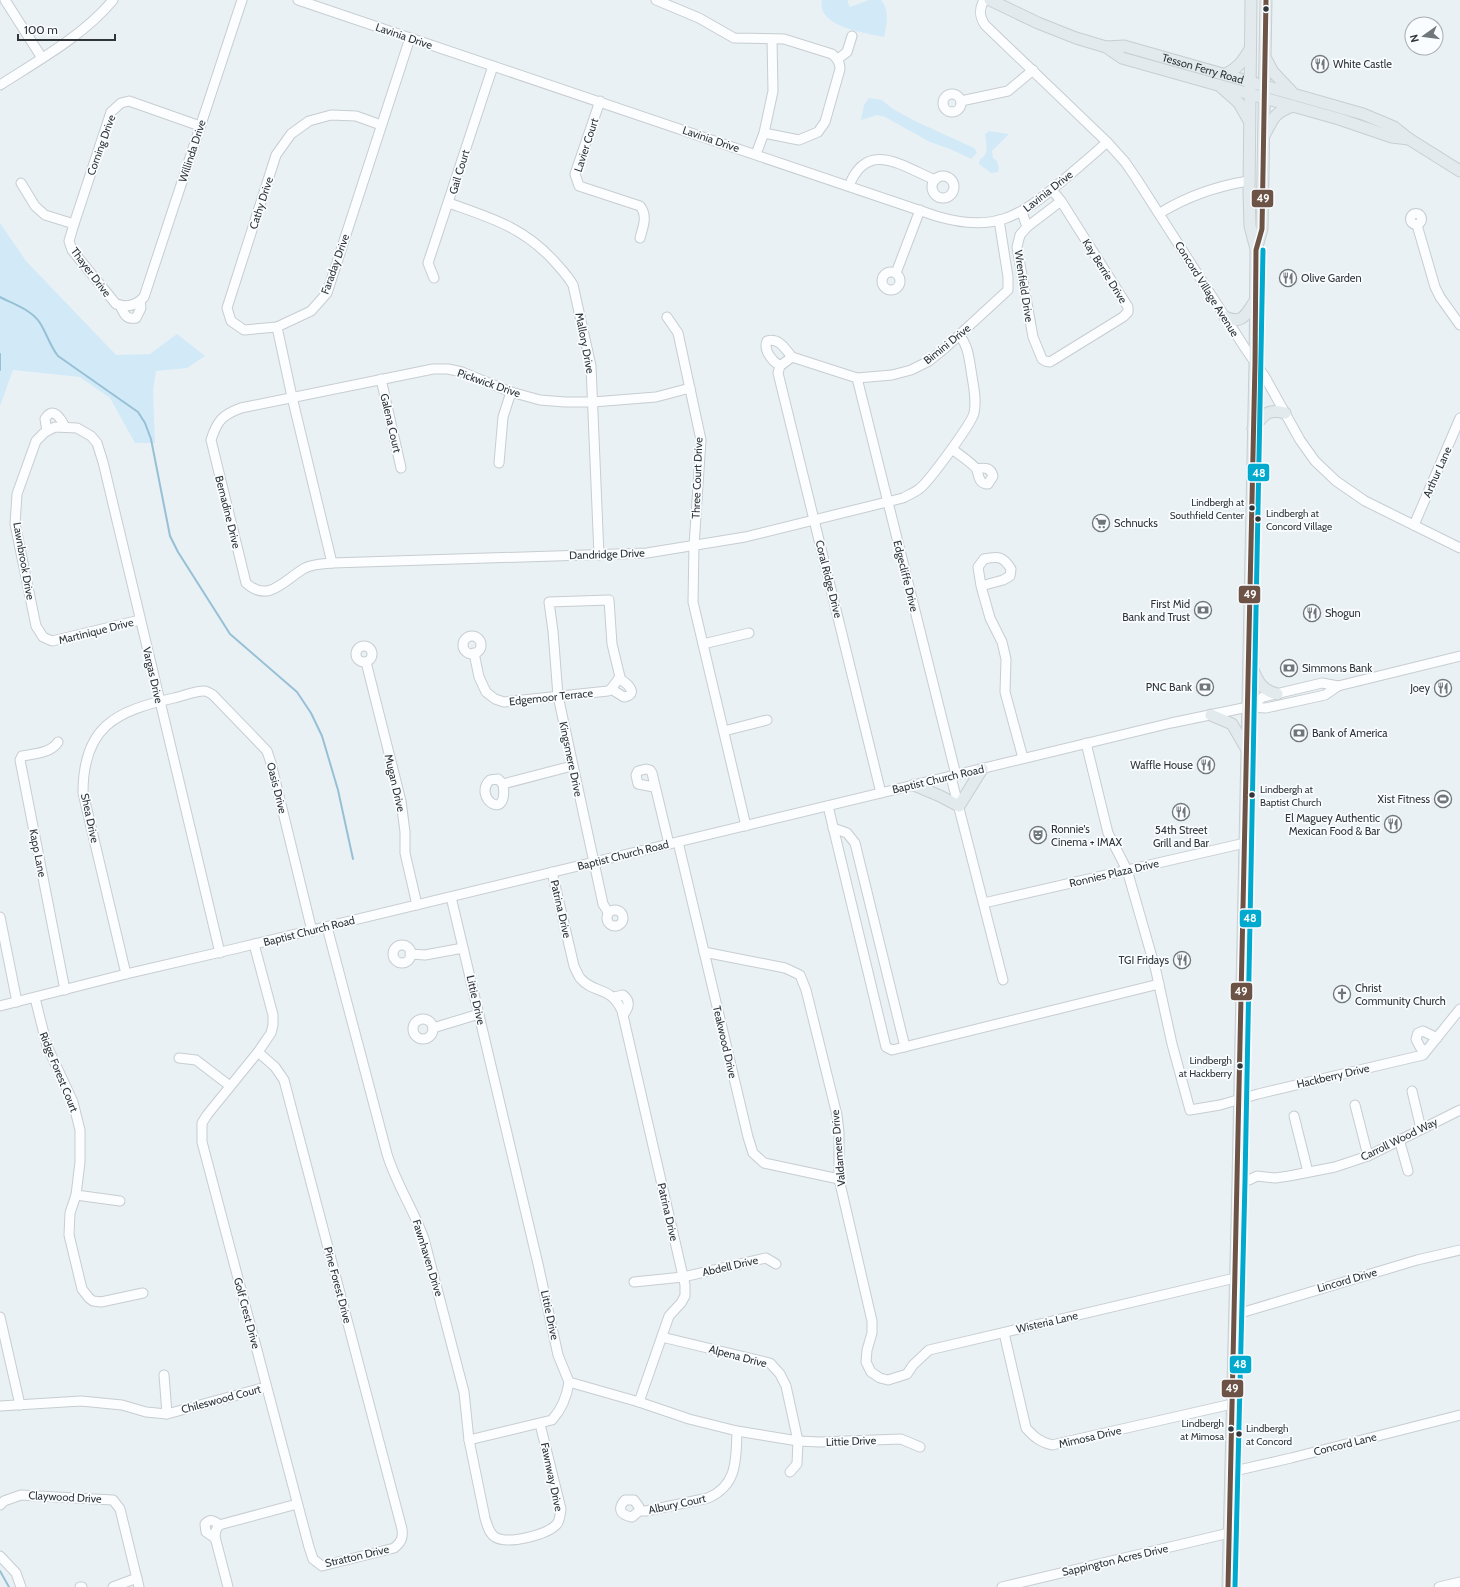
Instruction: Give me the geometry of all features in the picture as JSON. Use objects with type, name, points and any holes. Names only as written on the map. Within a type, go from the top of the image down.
[{"type":"main road","name":"Tesson Ferry Road","points":[[990,0],[1038,23],[1076,38],[1106,47],[1122,58],[1354,123],[1392,137],[1409,140]]},
{"type":"main road","points":[[1251,0],[1248,181],[1250,226],[1256,250]]},
{"type":"main road","points":[[1228,1587],[1235,1278],[1244,1180],[1239,1099],[1255,363],[1256,250],[1262,229],[1266,0]]},
{"type":"main road","name":"Tesson Ferry Road","points":[[1106,47],[1124,46],[1344,107],[1394,127],[1409,140],[1460,171]]},
{"type":"main road","points":[[1226,74],[1235,70],[1240,65],[1250,49]]},
{"type":"main road","points":[[1265,56],[1273,72],[1292,93]]},
{"type":"main road","points":[[1219,85],[1239,103],[1249,121]]},
{"type":"main road","points":[[1264,137],[1278,112],[1293,106]]},
{"type":"main road","points":[[1225,317],[1232,320],[1242,318],[1255,300]]},
{"type":"main road","points":[[1253,429],[1267,413],[1276,411],[1285,413]]},
{"type":"main road","points":[[1248,661],[1261,686],[1270,692],[1277,694]]},
{"type":"main road","points":[[1211,715],[1226,720],[1234,726],[1247,749]]},
{"type":"main road","points":[[914,785],[942,796],[959,806],[982,769]]},
{"type":"street","points":[[6,0],[42,58]]},
{"type":"street","points":[[0,85],[42,58],[90,24],[113,0]]},
{"type":"street","name":"Willinda Drive","points":[[120,305],[127,317],[130,319],[136,318],[141,308],[140,301],[144,297],[242,0]]},
{"type":"street","name":"Lavinia Drive","points":[[298,0],[958,222],[978,223],[999,220],[1022,212],[1052,190],[1107,142]]},
{"type":"street","points":[[656,0],[699,18],[734,38],[784,39],[832,54],[838,59],[840,69],[825,122],[818,132],[799,140],[764,133]]},
{"type":"street","name":"Concord Village Avenue","points":[[984,0],[980,8],[980,14],[983,21],[1107,142],[1125,162],[1160,213],[1268,383],[1306,450],[1336,481],[1365,501],[1460,548]]},
{"type":"street","points":[[838,59],[847,52],[852,36]]},
{"type":"street","name":"Faraday Drive","points":[[277,327],[312,311],[327,293],[410,38]]},
{"type":"street","points":[[756,154],[764,133],[774,91],[772,39]]},
{"type":"street","name":"Gail Court","points":[[434,278],[428,263],[449,203],[492,66]]},
{"type":"street","points":[[961,101],[1008,91],[1033,70]]},
{"type":"street","name":"Corning Drive","points":[[74,224],[111,112],[121,102],[129,101],[200,126]]},
{"type":"street","name":"Lavier Court","points":[[600,101],[575,174],[579,186],[640,206],[644,211],[645,218],[640,238]]},
{"type":"street","name":"Cathy Drive","points":[[277,327],[244,330],[231,321],[228,308],[276,155],[291,134],[309,121],[332,114],[356,116],[381,125]]},
{"type":"street","points":[[849,186],[856,170],[863,164],[872,160],[888,160],[935,180]]},
{"type":"street","points":[[1160,213],[1175,204],[1231,184],[1248,181]]},
{"type":"street","points":[[21,184],[35,206],[45,215],[74,224]]},
{"type":"street","name":"Kay Berrie Drive","points":[[1045,362],[1054,360],[1123,317],[1128,312],[1128,307],[1061,201],[1052,190]]},
{"type":"street","points":[[1022,212],[1028,227],[1061,201]]},
{"type":"street","name":"Mallory Drive","points":[[449,203],[509,225],[526,235],[543,249],[568,277],[573,285],[591,366],[599,555]]},
{"type":"street","points":[[896,273],[920,210]]},
{"type":"street","name":"Bimini Drive","points":[[786,361],[857,378],[892,375],[911,370],[928,361],[960,336],[1008,290],[1008,277],[999,220]]},
{"type":"street","name":"Thayer Drive","points":[[74,224],[69,241],[72,250],[116,304],[131,306],[140,301]]},
{"type":"street","points":[[1417,225],[1435,287],[1440,297],[1460,325]]},
{"type":"street","name":"Wrenfield Drive","points":[[1028,227],[1020,236],[1017,247],[1033,337],[1040,355],[1045,362]]},
{"type":"street","name":"Three Court Drive","points":[[667,317],[678,333],[700,440],[700,463],[694,546],[693,602],[746,826]]},
{"type":"street","points":[[277,327],[292,398],[332,563]]},
{"type":"street","name":"Dandridge Drive","points":[[246,584],[252,589],[268,592],[304,569],[312,566],[332,563],[647,553],[745,537],[903,498],[920,488],[952,449],[970,423],[974,414],[975,405],[967,348],[960,336]]},
{"type":"street","name":"Coral Ridge Drive","points":[[786,361],[778,373],[882,793]]},
{"type":"street","name":"Pickwick Drive","points":[[211,440],[217,423],[232,411],[241,408],[433,369],[448,369],[462,372],[511,392],[540,400],[566,402],[593,402],[656,397],[690,388]]},
{"type":"street","name":"Edgecliffe Drive","points":[[857,378],[954,776]]},
{"type":"street","name":"Galena Court","points":[[381,379],[401,468]]},
{"type":"street","points":[[498,464],[503,417],[511,392]]},
{"type":"street","name":"Lawnbrook Drive","points":[[47,431],[45,419],[50,414],[55,413],[58,415],[60,427],[47,431],[36,441],[17,494],[15,524],[36,626],[42,637],[52,641]]},
{"type":"street","name":"Arthur Lane","points":[[1414,525],[1460,418]]},
{"type":"street","name":"Vargas Drive","points":[[60,427],[77,428],[85,432],[98,443],[220,953]]},
{"type":"street","name":"Bernadine Drive","points":[[211,440],[246,584]]},
{"type":"street","points":[[952,449],[977,469]]},
{"type":"street","points":[[981,586],[990,618],[1002,642],[1006,659],[1005,692],[1023,758]]},
{"type":"street","name":"Kingsmere Drive","points":[[608,912],[603,904],[558,696],[554,631],[548,602],[609,600]]},
{"type":"street","name":"Edgemoor Terrace","points":[[474,653],[482,684],[486,692],[495,699],[504,702],[608,691],[611,689],[624,696],[628,696],[631,688],[627,682],[619,679],[612,644],[609,600]]},
{"type":"street","name":"Martinique Drive","points":[[52,641],[140,620]]},
{"type":"street","points":[[703,644],[748,633]]},
{"type":"street","name":"Baptist Church Road","points":[[0,1006],[126,974],[220,953],[1171,723],[1248,707],[1266,708],[1325,695],[1338,686],[1460,656]]},
{"type":"street","name":"Mugan Drive","points":[[366,662],[401,801],[405,832],[405,853],[417,905]]},
{"type":"street","points":[[611,689],[619,679]]},
{"type":"street","name":"Baptist Church Road","points":[[1248,707],[1263,697],[1322,683],[1338,686]]},
{"type":"street","name":"Oasis Drive","points":[[160,701],[205,691],[213,695],[267,751],[312,930]]},
{"type":"street","name":"Shea Drive","points":[[126,974],[83,793],[83,775],[88,753],[98,733],[121,714],[160,701]]},
{"type":"street","points":[[724,730],[767,720]]},
{"type":"street","name":"Kapp Lane","points":[[58,742],[56,746],[46,751],[22,756],[20,760],[65,990]]},
{"type":"street","points":[[828,806],[886,1047],[892,1050],[905,1047],[1159,984],[1127,870],[1108,833],[1086,743]]},
{"type":"street","points":[[503,784],[572,766]]},
{"type":"street","points":[[954,776],[959,806],[1003,980]]},
{"type":"street","name":"Teakwood Drive","points":[[654,787],[673,843],[704,952],[748,1137],[754,1153],[764,1163],[839,1179]]},
{"type":"street","points":[[833,828],[846,832],[856,843],[905,1047]]},
{"type":"street","name":"Ronnies Plaza Drive","points":[[984,903],[1245,843]]},
{"type":"street","name":"Patrina Drive","points":[[552,872],[574,966],[581,979],[614,997],[618,1002],[623,1015],[685,1285],[685,1296],[681,1303],[669,1316],[639,1402]]},
{"type":"street","name":"Littie Drive","points":[[451,896],[558,1355],[569,1382],[639,1402],[689,1419],[737,1431],[798,1441],[820,1442],[901,1439],[920,1447]]},
{"type":"street","points":[[0,917],[17,1002]]},
{"type":"street","name":"Fawnhaven Drive","points":[[327,927],[389,1161],[399,1185],[417,1219],[424,1239],[464,1392],[469,1440],[475,1474],[489,1531],[494,1537],[506,1541],[529,1537]]},
{"type":"street","name":"Golf Crest Drive","points":[[254,944],[273,1015],[271,1033],[258,1052],[207,1115],[202,1123],[202,1142],[309,1547]]},
{"type":"street","points":[[410,954],[425,954],[463,948]]},
{"type":"street","name":"Valdamere Drive","points":[[704,952],[785,968],[800,975],[806,990],[837,1115],[839,1132],[839,1179],[872,1321],[872,1334],[867,1350],[866,1362],[871,1372]]},
{"type":"street","name":"Hackberry Drive","points":[[1159,984],[1172,1044],[1190,1110],[1423,1055],[1460,1009]]},
{"type":"street","name":"Ridge Forest Court","points":[[35,998],[47,1046],[73,1102],[80,1130],[80,1162],[76,1195],[70,1213],[69,1234],[82,1289],[93,1301],[102,1302],[143,1293]]},
{"type":"street","points":[[433,1028],[479,1014]]},
{"type":"street","points":[[1425,1052],[1420,1047],[1416,1039],[1418,1033],[1423,1031],[1437,1038]]},
{"type":"street","name":"Pine Forest Drive","points":[[258,1052],[276,1067],[284,1080],[402,1529]]},
{"type":"street","points":[[179,1058],[196,1060],[230,1086]]},
{"type":"street","points":[[1412,1091],[1421,1129]]},
{"type":"street","points":[[1355,1104],[1368,1156]]},
{"type":"street","name":"Carroll Wood Way","points":[[1244,1180],[1253,1182],[1267,1177],[1275,1178],[1334,1167],[1368,1156],[1460,1111]]},
{"type":"street","points":[[1294,1116],[1308,1172]]},
{"type":"street","points":[[1399,1140],[1408,1171]]},
{"type":"street","points":[[76,1195],[120,1201]]},
{"type":"street","name":"Lincord Drive","points":[[1234,1315],[1416,1260],[1460,1250]]},
{"type":"street","name":"Abdell Drive","points":[[634,1282],[683,1277],[766,1258],[776,1264]]},
{"type":"street","name":"Wisteria Lane","points":[[871,1372],[880,1378],[888,1380],[898,1378],[907,1374],[913,1365],[930,1350],[1235,1278]]},
{"type":"street","points":[[0,1318],[20,1405]]},
{"type":"street","name":"Mimosa Drive","points":[[1004,1333],[1026,1428],[1036,1439],[1043,1443],[1052,1445],[1232,1404]]},
{"type":"street","name":"Alpena Drive","points":[[662,1337],[770,1363],[780,1374],[786,1386],[798,1441],[797,1464],[790,1472]]},
{"type":"street","name":"Chileswood Court","points":[[164,1375],[167,1414],[266,1387]]},
{"type":"street","points":[[469,1440],[552,1420],[557,1414],[568,1391],[569,1382]]},
{"type":"street","points":[[0,1406],[81,1402],[122,1405],[146,1412],[167,1414]]},
{"type":"street","name":"Concord Lane","points":[[1230,1472],[1460,1415]]},
{"type":"street","name":"Fawnway Drive","points":[[529,1537],[547,1531],[557,1523],[560,1517],[561,1509],[540,1424]]},
{"type":"street","name":"Albury Court","points":[[639,1511],[654,1510],[708,1498],[716,1494],[728,1483],[736,1465],[737,1431]]},
{"type":"street","name":"Claywood Drive","points":[[0,1505],[4,1501],[21,1495],[113,1500],[120,1509],[138,1583]]},
{"type":"street","points":[[228,1587],[215,1538],[216,1530],[220,1525],[297,1504]]},
{"type":"street","points":[[215,1538],[206,1532],[205,1524],[211,1520],[220,1525]]},
{"type":"street","name":"Stratton Drive","points":[[309,1547],[313,1559],[322,1566],[394,1548],[400,1544],[403,1536],[402,1529]]},
{"type":"street","name":"Sappington Acres Drive","points":[[1002,1587],[1229,1534]]},
{"type":"street","points":[[0,1556],[16,1573],[21,1587]]},
{"type":"street","points":[[1439,1587],[1460,1582]]},
{"type":"street","points":[[113,1587],[138,1583]]},
{"type":"shaded area","points":[[822,0],[848,0],[850,7],[869,0],[881,0],[887,13],[884,37],[855,31],[834,23],[827,17],[822,9]]},
{"type":"shaded area","points":[[869,98],[882,100],[893,109],[915,121],[974,148],[977,153],[971,159],[930,142],[885,117],[877,115],[861,120],[864,105]]},
{"type":"shaded area","points":[[989,131],[1009,134],[992,151],[993,158],[997,161],[999,168],[998,172],[991,173],[979,164],[980,159],[986,152],[985,134]]},
{"type":"shaded area","points":[[0,223],[26,261],[116,355],[150,354],[177,334],[205,356],[187,368],[156,371],[153,390],[155,443],[135,443],[110,398],[80,377],[13,370],[0,406]]},
{"type":"waterway","points":[[0,297],[22,308],[37,318],[58,356],[138,412],[145,423],[151,439],[170,536],[178,552],[230,634],[297,692],[311,713],[322,736],[338,790],[353,859]]},
{"type":"waterway","points":[[0,354],[0,370]]},
{"type":"waterway","points":[[0,1571],[9,1587]]},
{"type":"transit line","name":"49","points":[[1228,1587],[1255,363],[1256,250],[1262,229],[1266,0]]},
{"type":"transit line","name":"48","points":[[1235,1587],[1245,1181],[1263,250]]},
{"type":"place","name":"White Castle","points":[[1320,64]]},
{"type":"place","name":"Olive Garden","points":[[1288,278]]},
{"type":"place","name":"Lindbergh at Southfield Center","points":[[1252,508]]},
{"type":"place","name":"Lindbergh at Concord Village","points":[[1258,519]]},
{"type":"place","name":"Schnucks","points":[[1101,523]]},
{"type":"place","name":"First Mid Bank and Trust","points":[[1203,610]]},
{"type":"place","name":"Shogun","points":[[1312,613]]},
{"type":"place","name":"Simmons Bank","points":[[1289,668]]},
{"type":"place","name":"PNC Bank","points":[[1205,687]]},
{"type":"place","name":"Joey","points":[[1443,688]]},
{"type":"place","name":"Bank of America","points":[[1299,733]]},
{"type":"place","name":"Waffle House","points":[[1206,765]]},
{"type":"place","name":"Lindbergh at Baptist Church","points":[[1252,795]]},
{"type":"place","name":"Xist Fitness","points":[[1443,799]]},
{"type":"place","name":"54th Street Grill and Bar","points":[[1181,812]]},
{"type":"place","name":"El Maguey Authentic Mexican Food & Bar","points":[[1393,824]]},
{"type":"place","name":"Ronnie's Cinema + IMAX","points":[[1038,835]]},
{"type":"place","name":"TGI Fridays","points":[[1182,960]]},
{"type":"place","name":"Christ Community Church","points":[[1342,994]]},
{"type":"place","name":"Lindbergh at Hackberry","points":[[1240,1066]]},
{"type":"place","name":"Lindbergh at Mimosa","points":[[1231,1429]]},
{"type":"place","name":"Lindbergh at Concord","points":[[1239,1434]]}]
